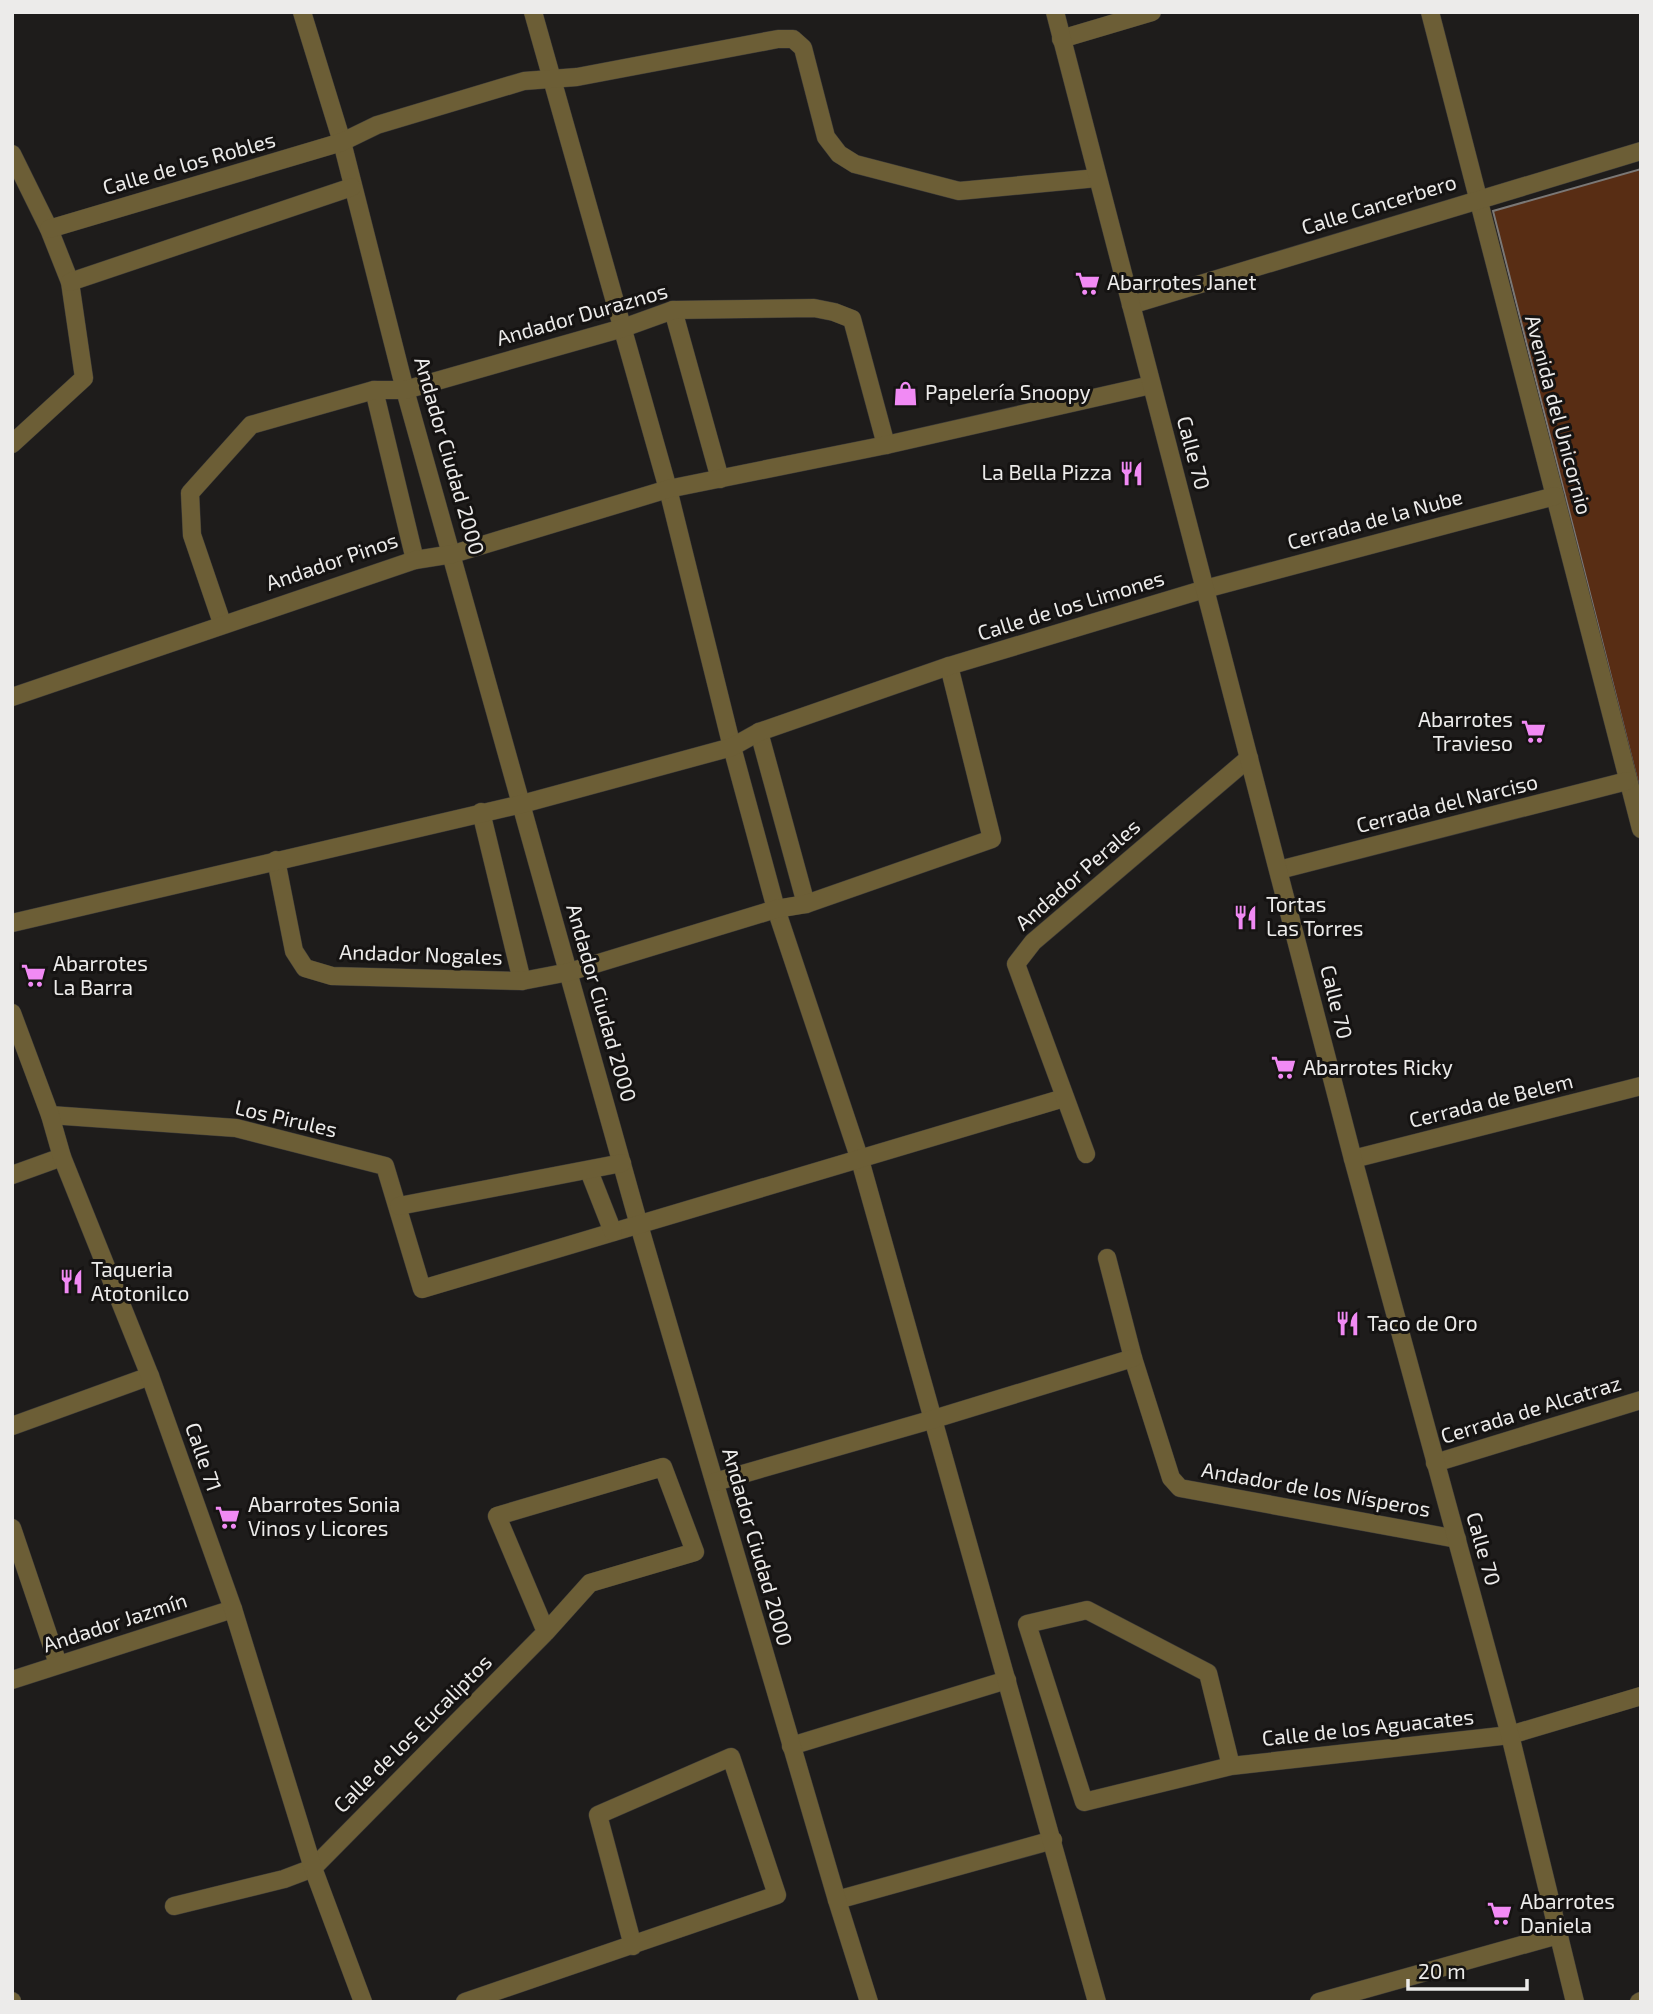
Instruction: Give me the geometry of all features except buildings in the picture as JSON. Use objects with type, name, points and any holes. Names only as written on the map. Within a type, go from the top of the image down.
[{"type":"street","name":"Andador Ciudad 2000","points":[[302,12],[342,142],[405,390],[639,1225],[791,1746],[869,2002]]},
{"type":"street","points":[[533,12],[668,489],[732,747],[776,909],[860,1160],[1097,2002]]},
{"type":"street","name":"Calle 70","points":[[1055,12],[1353,1159],[1510,1735],[1575,2002]]},
{"type":"street","points":[[1061,38],[1152,12]]},
{"type":"street","name":"Avenida del Unicornio","points":[[1430,12],[1641,829]]},
{"type":"street","name":"Calle de los Robles","points":[[49,229],[342,142],[377,125],[524,81],[577,77],[778,39],[793,39],[803,48],[825,136],[839,154],[855,164],[959,191],[1097,178]]},
{"type":"street","name":"Calle Cancerbero","points":[[1130,305],[1641,151]]},
{"type":"street","points":[[12,154],[49,229],[69,282],[84,378],[12,444]]},
{"type":"street","points":[[69,282],[352,187]]},
{"type":"street","name":"Andador Duraznos","points":[[405,390],[622,328],[673,310],[814,308],[852,319],[886,445]]},
{"type":"street","points":[[673,310],[720,479]]},
{"type":"street","points":[[415,560],[453,554],[668,489],[886,445],[1151,385]]},
{"type":"street","points":[[222,624],[192,535],[190,493],[251,425],[374,390],[405,390]]},
{"type":"street","name":"Andador Pinos","points":[[12,697],[415,560],[374,390]]},
{"type":"street","name":"Cerrada de la Nube","points":[[1205,589],[1555,496]]},
{"type":"street","name":"Calle de los Limones","points":[[522,804],[732,747],[759,732],[949,666],[1205,589]]},
{"type":"street","points":[[776,909],[806,904],[992,839],[949,666]]},
{"type":"street","points":[[759,732],[806,904]]},
{"type":"street","name":"Andador Perales","points":[[1086,1154],[1016,964],[1033,942],[1249,758]]},
{"type":"street","name":"Cerrada del Narciso","points":[[1279,870],[1627,781]]},
{"type":"street","points":[[12,923],[522,804]]},
{"type":"street","name":"Andador Nogales","points":[[481,812],[522,981]]},
{"type":"street","name":"Andador Nogales","points":[[276,860],[294,951],[305,968],[332,976],[522,981],[569,972],[776,909]]},
{"type":"street","name":"Calle 71","points":[[12,1013],[50,1115],[62,1157],[150,1376],[233,1609],[313,1868],[363,2002]]},
{"type":"street","name":"Cerrada de Belem","points":[[1353,1159],[1641,1086]]},
{"type":"street","points":[[860,1160],[1064,1098]]},
{"type":"street","name":"Los Pirules","points":[[50,1115],[236,1128],[385,1166],[422,1289],[860,1160]]},
{"type":"street","points":[[12,1175],[62,1157]]},
{"type":"street","points":[[399,1206],[622,1163]]},
{"type":"street","points":[[589,1171],[613,1232]]},
{"type":"street","name":"Andador de los Nísperos","points":[[1107,1258],[1133,1358],[1171,1478],[1180,1488],[1457,1539]]},
{"type":"street","points":[[715,1482],[1133,1358]]},
{"type":"street","points":[[12,1426],[150,1376]]},
{"type":"street","name":"Cerrada de Alcatraz","points":[[1435,1463],[1641,1400]]},
{"type":"street","name":"Calle de los Eucaliptos","points":[[313,1868],[546,1632],[590,1583],[695,1552],[663,1467],[497,1516],[546,1632]]},
{"type":"street","points":[[12,1528],[58,1664]]},
{"type":"street","name":"Andador Jazmín","points":[[12,1680],[233,1609]]},
{"type":"street","name":"Calle de los Aguacates","points":[[1231,1766],[1208,1673],[1087,1610],[1027,1624],[1084,1802],[1231,1766],[1510,1735],[1641,1696]]},
{"type":"street","points":[[791,1746],[1007,1680]]},
{"type":"street","points":[[465,2002],[634,1946],[776,1895],[731,1757],[597,1815],[634,1946]]},
{"type":"street","points":[[837,1900],[1052,1840]]},
{"type":"street","points":[[174,1906],[284,1879],[313,1868]]},
{"type":"street","points":[[1319,2002],[1558,1936]]},
{"type":"place","name":"Abarrotes Janet","points":[[1087,283]]},
{"type":"place","name":"Papelería Snoopy","points":[[905,393]]},
{"type":"place","name":"La Bella Pizza","points":[[1132,473]]},
{"type":"place","name":"Abarrotes Travieso","points":[[1533,732]]},
{"type":"place","name":"Tortas Las Torres","points":[[1246,917]]},
{"type":"place","name":"Abarrotes La Barra","points":[[33,976]]},
{"type":"place","name":"Abarrotes Ricky","points":[[1283,1068]]},
{"type":"place","name":"Taqueria Atotonilco","points":[[71,1282]]},
{"type":"place","name":"Taco de Oro","points":[[1347,1324]]},
{"type":"place","name":"Abarrotes Sonia Vinos y Licores","points":[[228,1517]]},
{"type":"place","name":"Abarrotes Daniela","points":[[1500,1914]]}]
